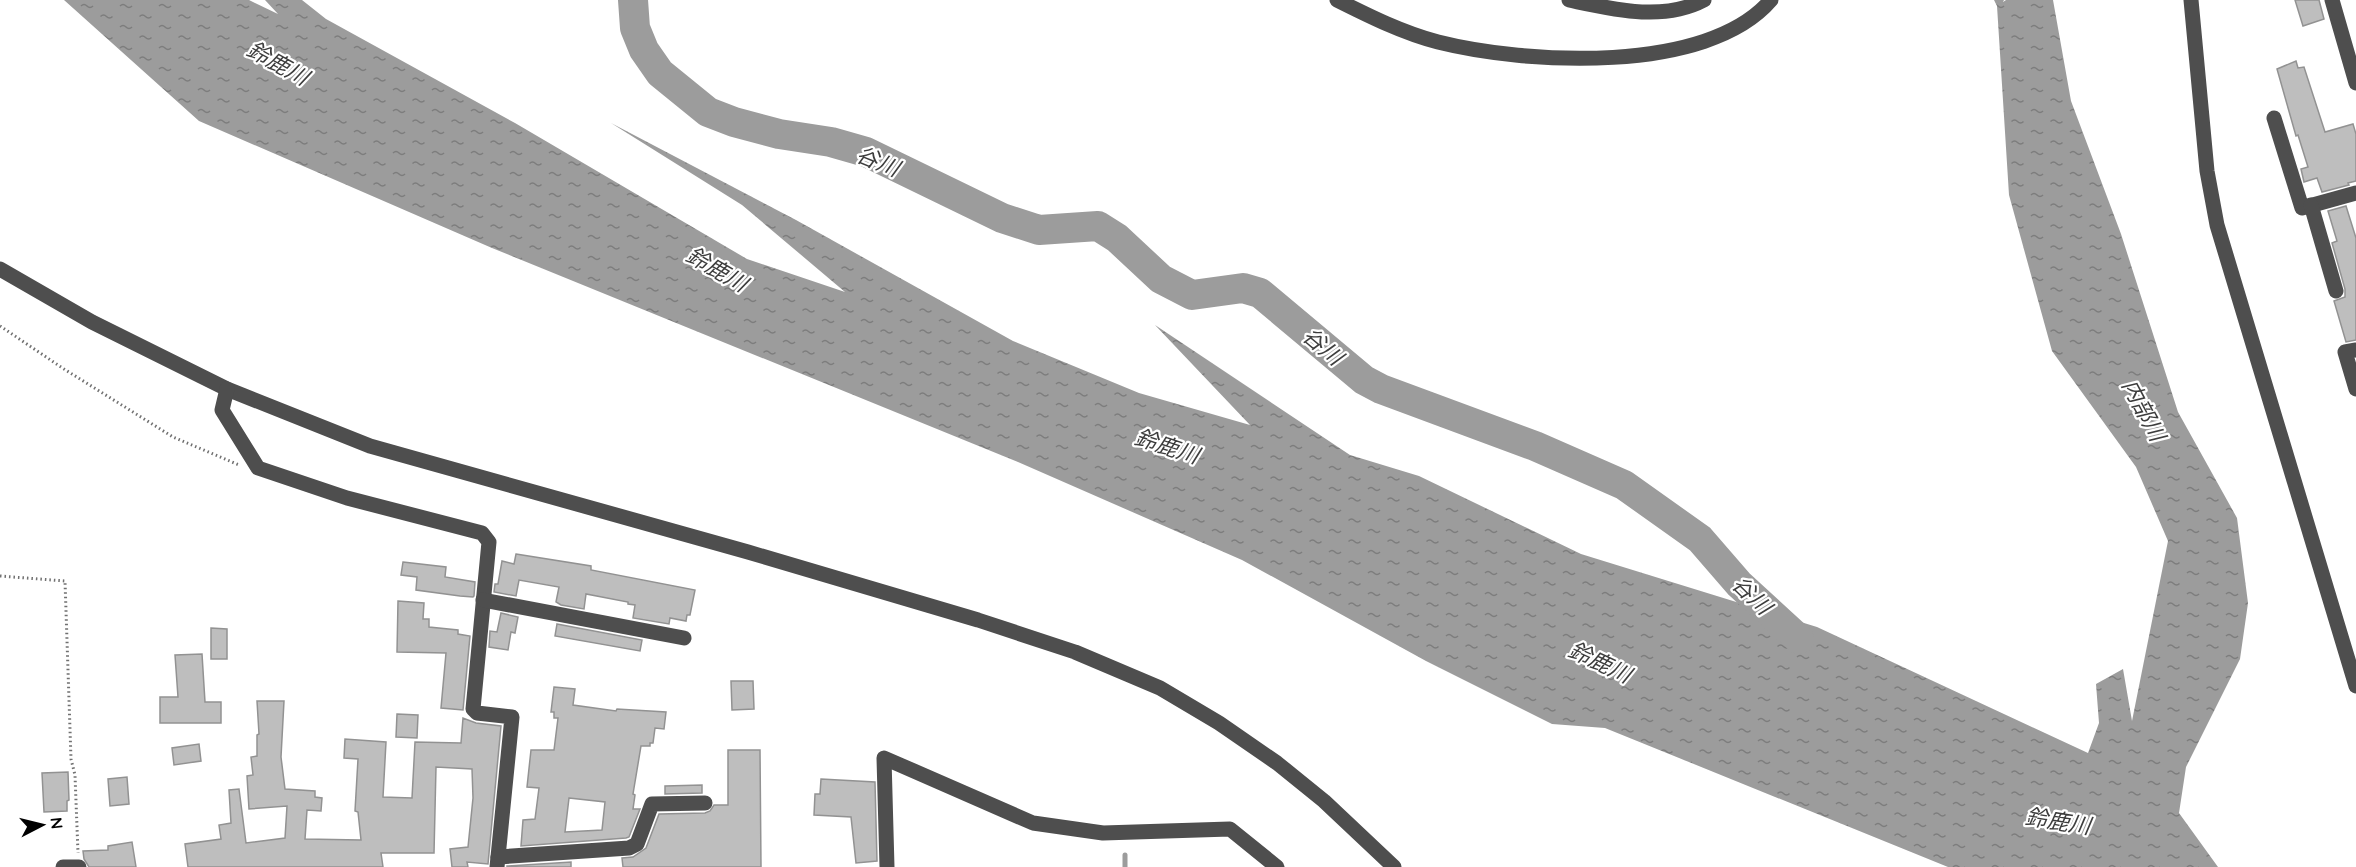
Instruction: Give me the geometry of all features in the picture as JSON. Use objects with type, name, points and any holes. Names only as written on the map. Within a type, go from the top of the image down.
[{"type":"street","points":[[1337,0],[1376,19],[1438,42],[1514,55],[1568,58],[1619,57],[1657,52],[1706,41],[1740,26],[1771,0]]},
{"type":"street","points":[[1569,0],[1664,13],[1690,7],[1704,0]]},
{"type":"street","points":[[2191,0],[2207,171],[2217,225],[2356,686]]},
{"type":"street","points":[[2332,0],[2356,83]]},
{"type":"street","points":[[2274,118],[2302,208],[2356,193]]},
{"type":"street","points":[[2311,206],[2337,291]]},
{"type":"street","points":[[0,270],[92,322],[227,389],[370,446],[748,552],[978,620],[1075,652],[1160,688],[1219,723],[1278,763],[1339,815],[1394,867]]},
{"type":"street","points":[[2356,350],[2345,352],[2356,389]]},
{"type":"street","points":[[227,389],[222,410],[258,468],[347,498],[482,533],[489,542],[473,709],[477,713],[512,717],[497,862],[628,848],[637,844],[652,804],[705,803]]},
{"type":"street","points":[[483,600],[684,638]]},
{"type":"street","points":[[887,867],[884,758],[1032,822],[1103,833],[1230,829],[1277,867]]},
{"type":"street","points":[[63,867],[79,867]]},
{"type":"path","points":[[0,326],[64,369],[173,436],[236,465],[258,468]]},
{"type":"path","points":[[0,576],[65,581],[71,759],[75,776],[79,867]]},
{"type":"water","points":[[64,0],[249,0],[278,14],[265,0],[302,0],[326,19],[515,123],[747,259],[845,292],[742,205],[611,123],[796,220],[1013,341],[1139,393],[1250,425],[1155,325],[1350,455],[1419,476],[1581,554],[1817,627],[2088,753],[2099,723],[2096,684],[2123,669],[2132,721],[2168,541],[2136,467],[2052,351],[2009,195],[1997,6],[1994,0],[2004,0],[2003,2],[2006,0],[2053,0],[2071,101],[2121,234],[2178,412],[2237,518],[2248,603],[2240,659],[2186,767],[2179,813],[2218,867],[1948,867],[1605,728],[1552,724],[1426,661],[1242,560],[1018,462],[492,248],[199,121]]},
{"type":"building","points":[[2295,0],[2319,0],[2324,19],[2303,26]]},
{"type":"building","points":[[2296,61],[2298,68],[2304,67],[2325,132],[2353,124],[2356,134],[2356,181],[2348,183],[2349,185],[2322,192],[2317,178],[2304,182],[2301,169],[2308,167],[2298,135],[2296,136],[2277,69]]},
{"type":"building","points":[[2346,206],[2356,238],[2356,340],[2346,342],[2334,301],[2345,297],[2345,289],[2332,243],[2337,241],[2328,211]]},
{"type":"building","points":[[516,554],[591,566],[591,570],[695,590],[690,615],[687,615],[686,621],[670,618],[669,624],[633,618],[635,605],[586,594],[584,609],[561,605],[556,602],[559,587],[519,580],[516,596],[494,592],[495,584],[498,584],[502,561],[514,564]]},
{"type":"building","points":[[403,562],[446,567],[445,577],[475,582],[474,596],[416,590],[417,577],[401,575]]},
{"type":"building","points":[[398,601],[424,603],[423,619],[429,619],[429,627],[458,630],[458,634],[470,636],[463,710],[441,708],[446,653],[397,652]]},
{"type":"building","points":[[501,613],[518,617],[515,633],[511,632],[508,650],[489,647],[490,631],[497,632]]},
{"type":"building","points":[[557,624],[642,640],[640,651],[555,636]]},
{"type":"building","points":[[211,628],[227,629],[227,659],[211,659]]},
{"type":"building","points":[[202,654],[205,702],[221,702],[221,723],[160,723],[160,697],[178,697],[175,655]]},
{"type":"building","points":[[731,681],[753,681],[754,709],[732,710]]},
{"type":"building","points":[[554,687],[575,689],[573,705],[616,711],[617,709],[666,712],[664,729],[655,728],[653,743],[650,743],[650,746],[641,746],[633,794],[635,795],[633,809],[640,809],[629,837],[521,846],[523,820],[535,819],[539,788],[527,787],[531,750],[554,750],[558,718],[554,718],[554,712],[551,712]],"holes":[[[569,798],[605,802],[602,830],[565,832]]]},
{"type":"building","points":[[257,701],[284,701],[281,757],[285,789],[315,791],[315,797],[322,798],[321,811],[307,810],[305,839],[361,840],[358,812],[355,811],[358,759],[344,758],[345,739],[386,742],[383,797],[412,798],[415,742],[461,743],[463,718],[476,723],[501,726],[488,864],[467,862],[468,867],[452,867],[450,849],[468,847],[473,798],[472,769],[436,767],[434,853],[381,853],[383,867],[188,867],[185,844],[221,839],[219,825],[231,823],[229,790],[239,789],[246,843],[285,838],[287,806],[249,809],[247,776],[253,775],[251,757],[257,756],[257,735],[259,734]]},
{"type":"building","points":[[397,714],[418,715],[417,738],[396,737]]},
{"type":"building","points":[[199,744],[201,761],[174,765],[172,748]]},
{"type":"building","points":[[728,750],[760,750],[761,867],[623,867],[622,858],[633,857],[646,848],[659,814],[705,813],[710,811],[714,805],[728,805]]},
{"type":"building","points":[[68,772],[67,811],[44,812],[42,773]]},
{"type":"building","points":[[127,777],[129,804],[110,806],[108,779]]},
{"type":"building","points":[[821,779],[875,782],[877,861],[856,863],[851,817],[814,815],[815,794],[820,794]]},
{"type":"building","points":[[702,785],[702,793],[665,794],[665,786]]},
{"type":"building","points":[[132,842],[136,867],[89,867],[84,859],[83,851],[108,850],[108,846]]},
{"type":"building","points":[[571,862],[571,867],[507,867],[507,866]]},
{"type":"waterway","name":"谷川","points":[[633,0],[635,28],[644,50],[660,73],[708,112],[734,122],[779,134],[831,142],[866,152],[1002,218],[1039,230],[1098,226],[1117,238],[1161,279],[1192,295],[1243,288],[1260,293],[1364,380],[1381,389],[1535,446],[1624,485],[1700,539],[1739,584],[1799,639]]},
{"type":"waterway","points":[[1125,855],[1125,867]]},
{"type":"water label","name":"鈴鹿川","points":[[278,63]]},
{"type":"water label","name":"鈴鹿川","points":[[717,269]]},
{"type":"water label","name":"内部川","points":[[2144,410]]},
{"type":"water label","name":"鈴鹿川","points":[[1167,446]]},
{"type":"water label","name":"鈴鹿川","points":[[1600,662]]},
{"type":"water label","name":"鈴鹿川","points":[[2058,821]]}]
